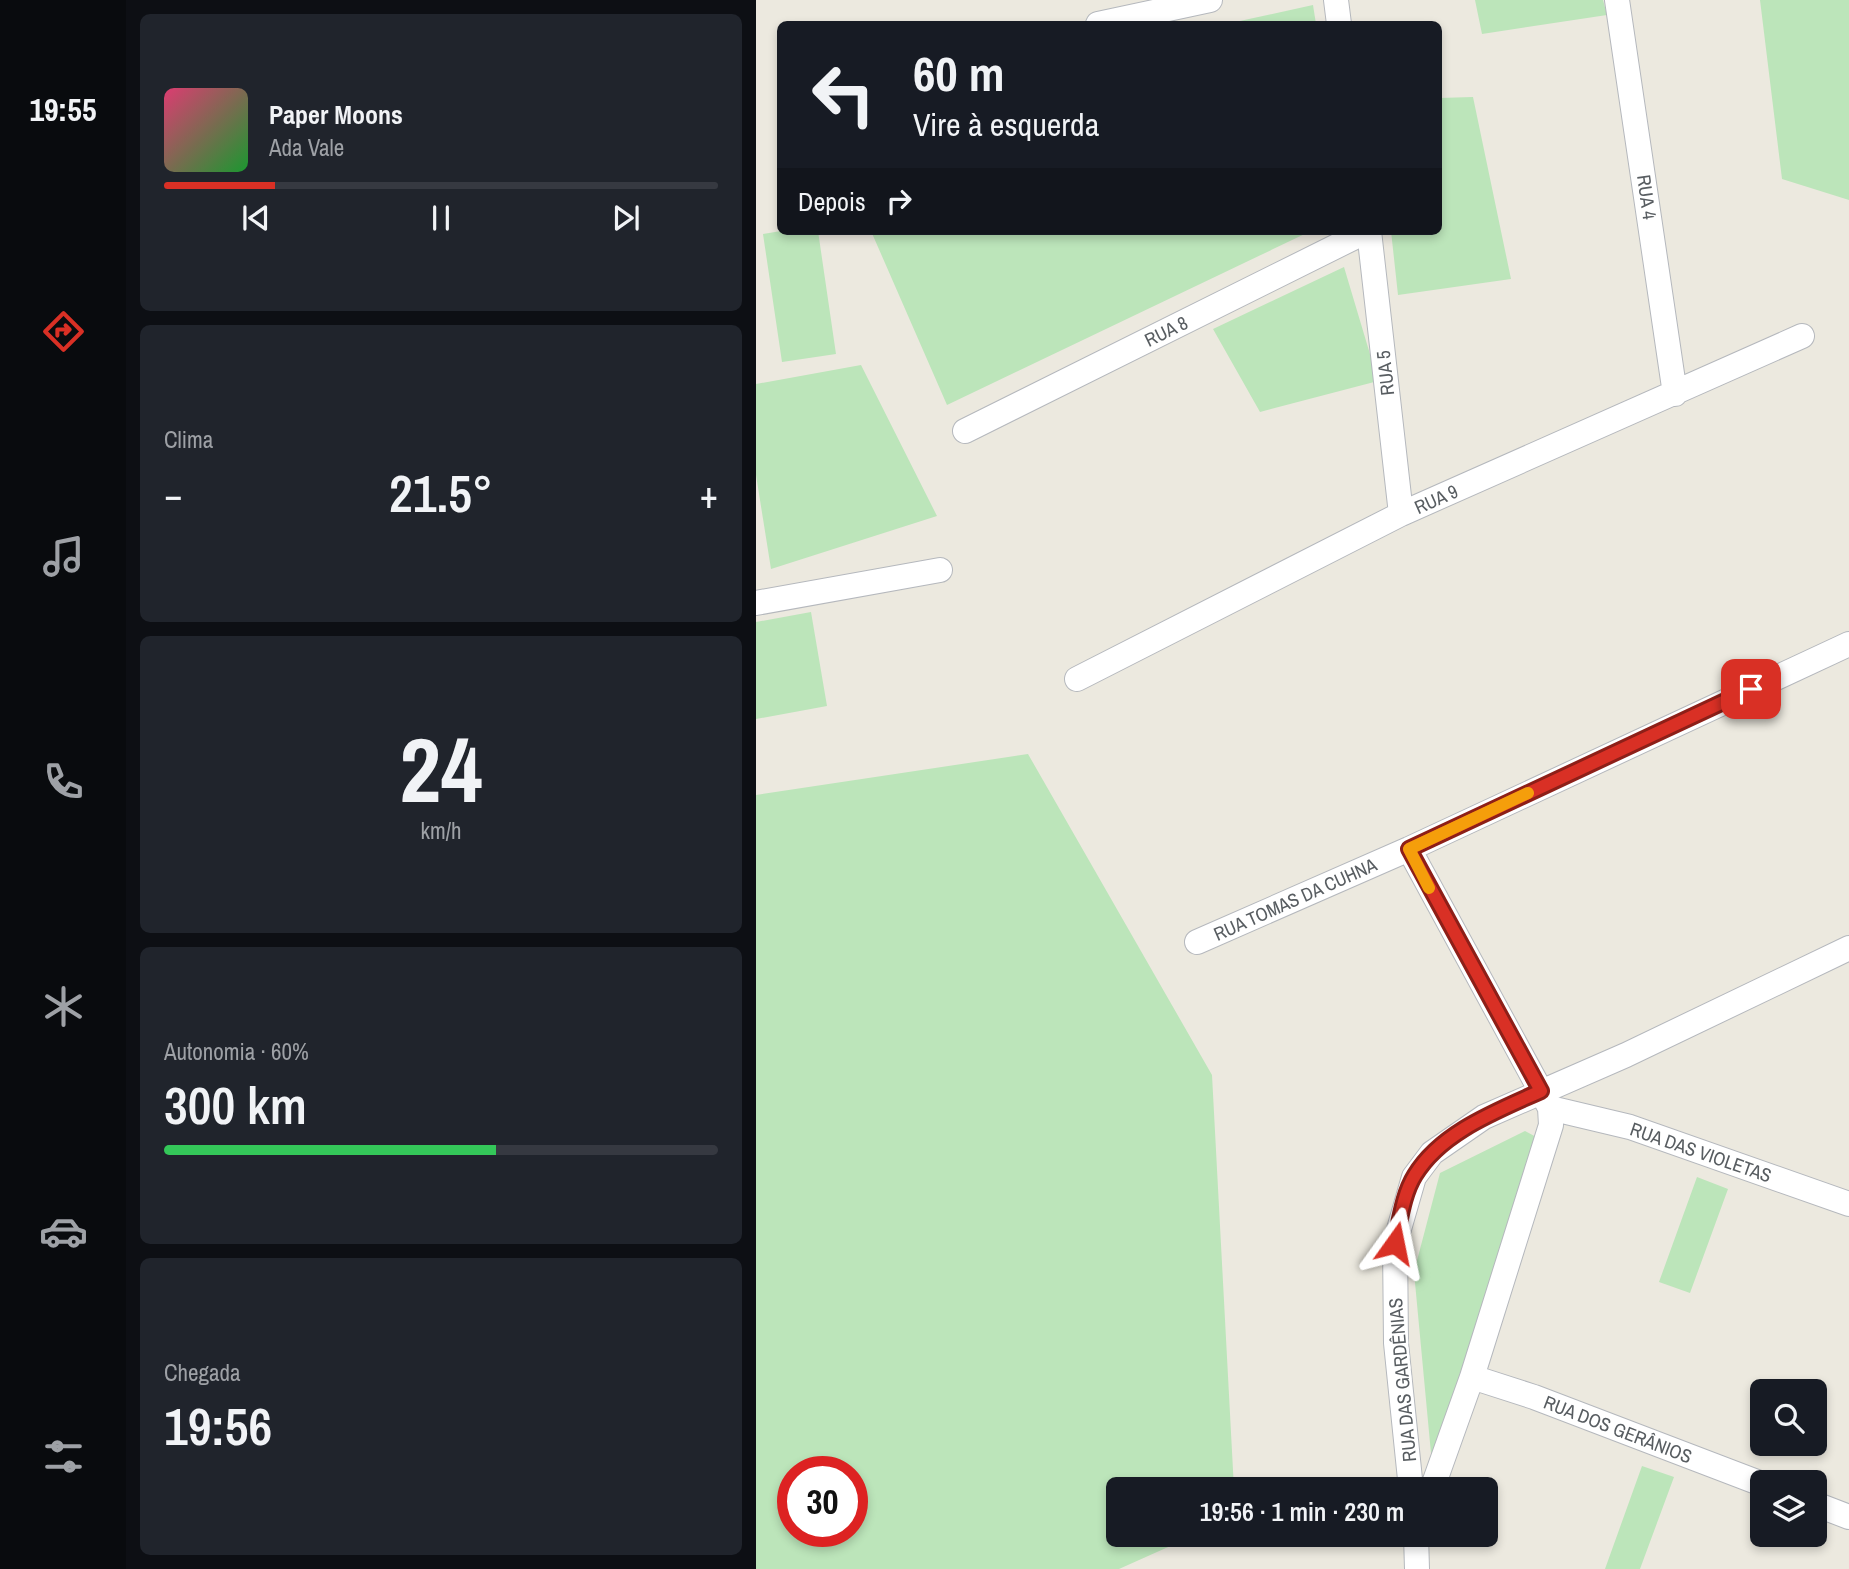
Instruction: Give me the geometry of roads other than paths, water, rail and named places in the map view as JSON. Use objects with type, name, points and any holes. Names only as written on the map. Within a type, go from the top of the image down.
[{"type":"street","points":[[1112,21],[1210,0]]},
{"type":"street","points":[[1336,0],[1339,21]]},
{"type":"street","name":"RUA 4","points":[[1617,0],[1675,394]]},
{"type":"street","name":"RUA 8","points":[[965,430],[1360,235]]},
{"type":"street","name":"RUA 5","points":[[1368,235],[1401,514]]},
{"type":"street","name":"RUA 9","points":[[1077,679],[1401,514],[1675,394],[1802,335]]},
{"type":"street","points":[[756,603],[940,570]]},
{"type":"street","name":"RUA TOMAS DA CUHNA","points":[[1198,942],[1409,849],[1849,644]]},
{"type":"street","points":[[1409,849],[1545,1099]]},
{"type":"street","name":"RUA DAS GARDÊNIAS","points":[[1410,1477],[1396,1343],[1395,1243],[1414,1177],[1432,1153],[1484,1117],[1545,1099],[1626,1055],[1849,948]]},
{"type":"street","name":"RUA DAS GARDÊNIAS","points":[[1436,1477],[1472,1377],[1546,1145],[1551,1125],[1545,1099]]},
{"type":"street","name":"RUA DAS VIOLETAS","points":[[1545,1099],[1849,1204]]},
{"type":"street","name":"RUA DOS GERÂNIOS","points":[[1472,1377],[1534,1397],[1750,1479]]},
{"type":"street","points":[[1827,1509],[1849,1517]]},
{"type":"street","points":[[1416,1547],[1417,1569]]}]
